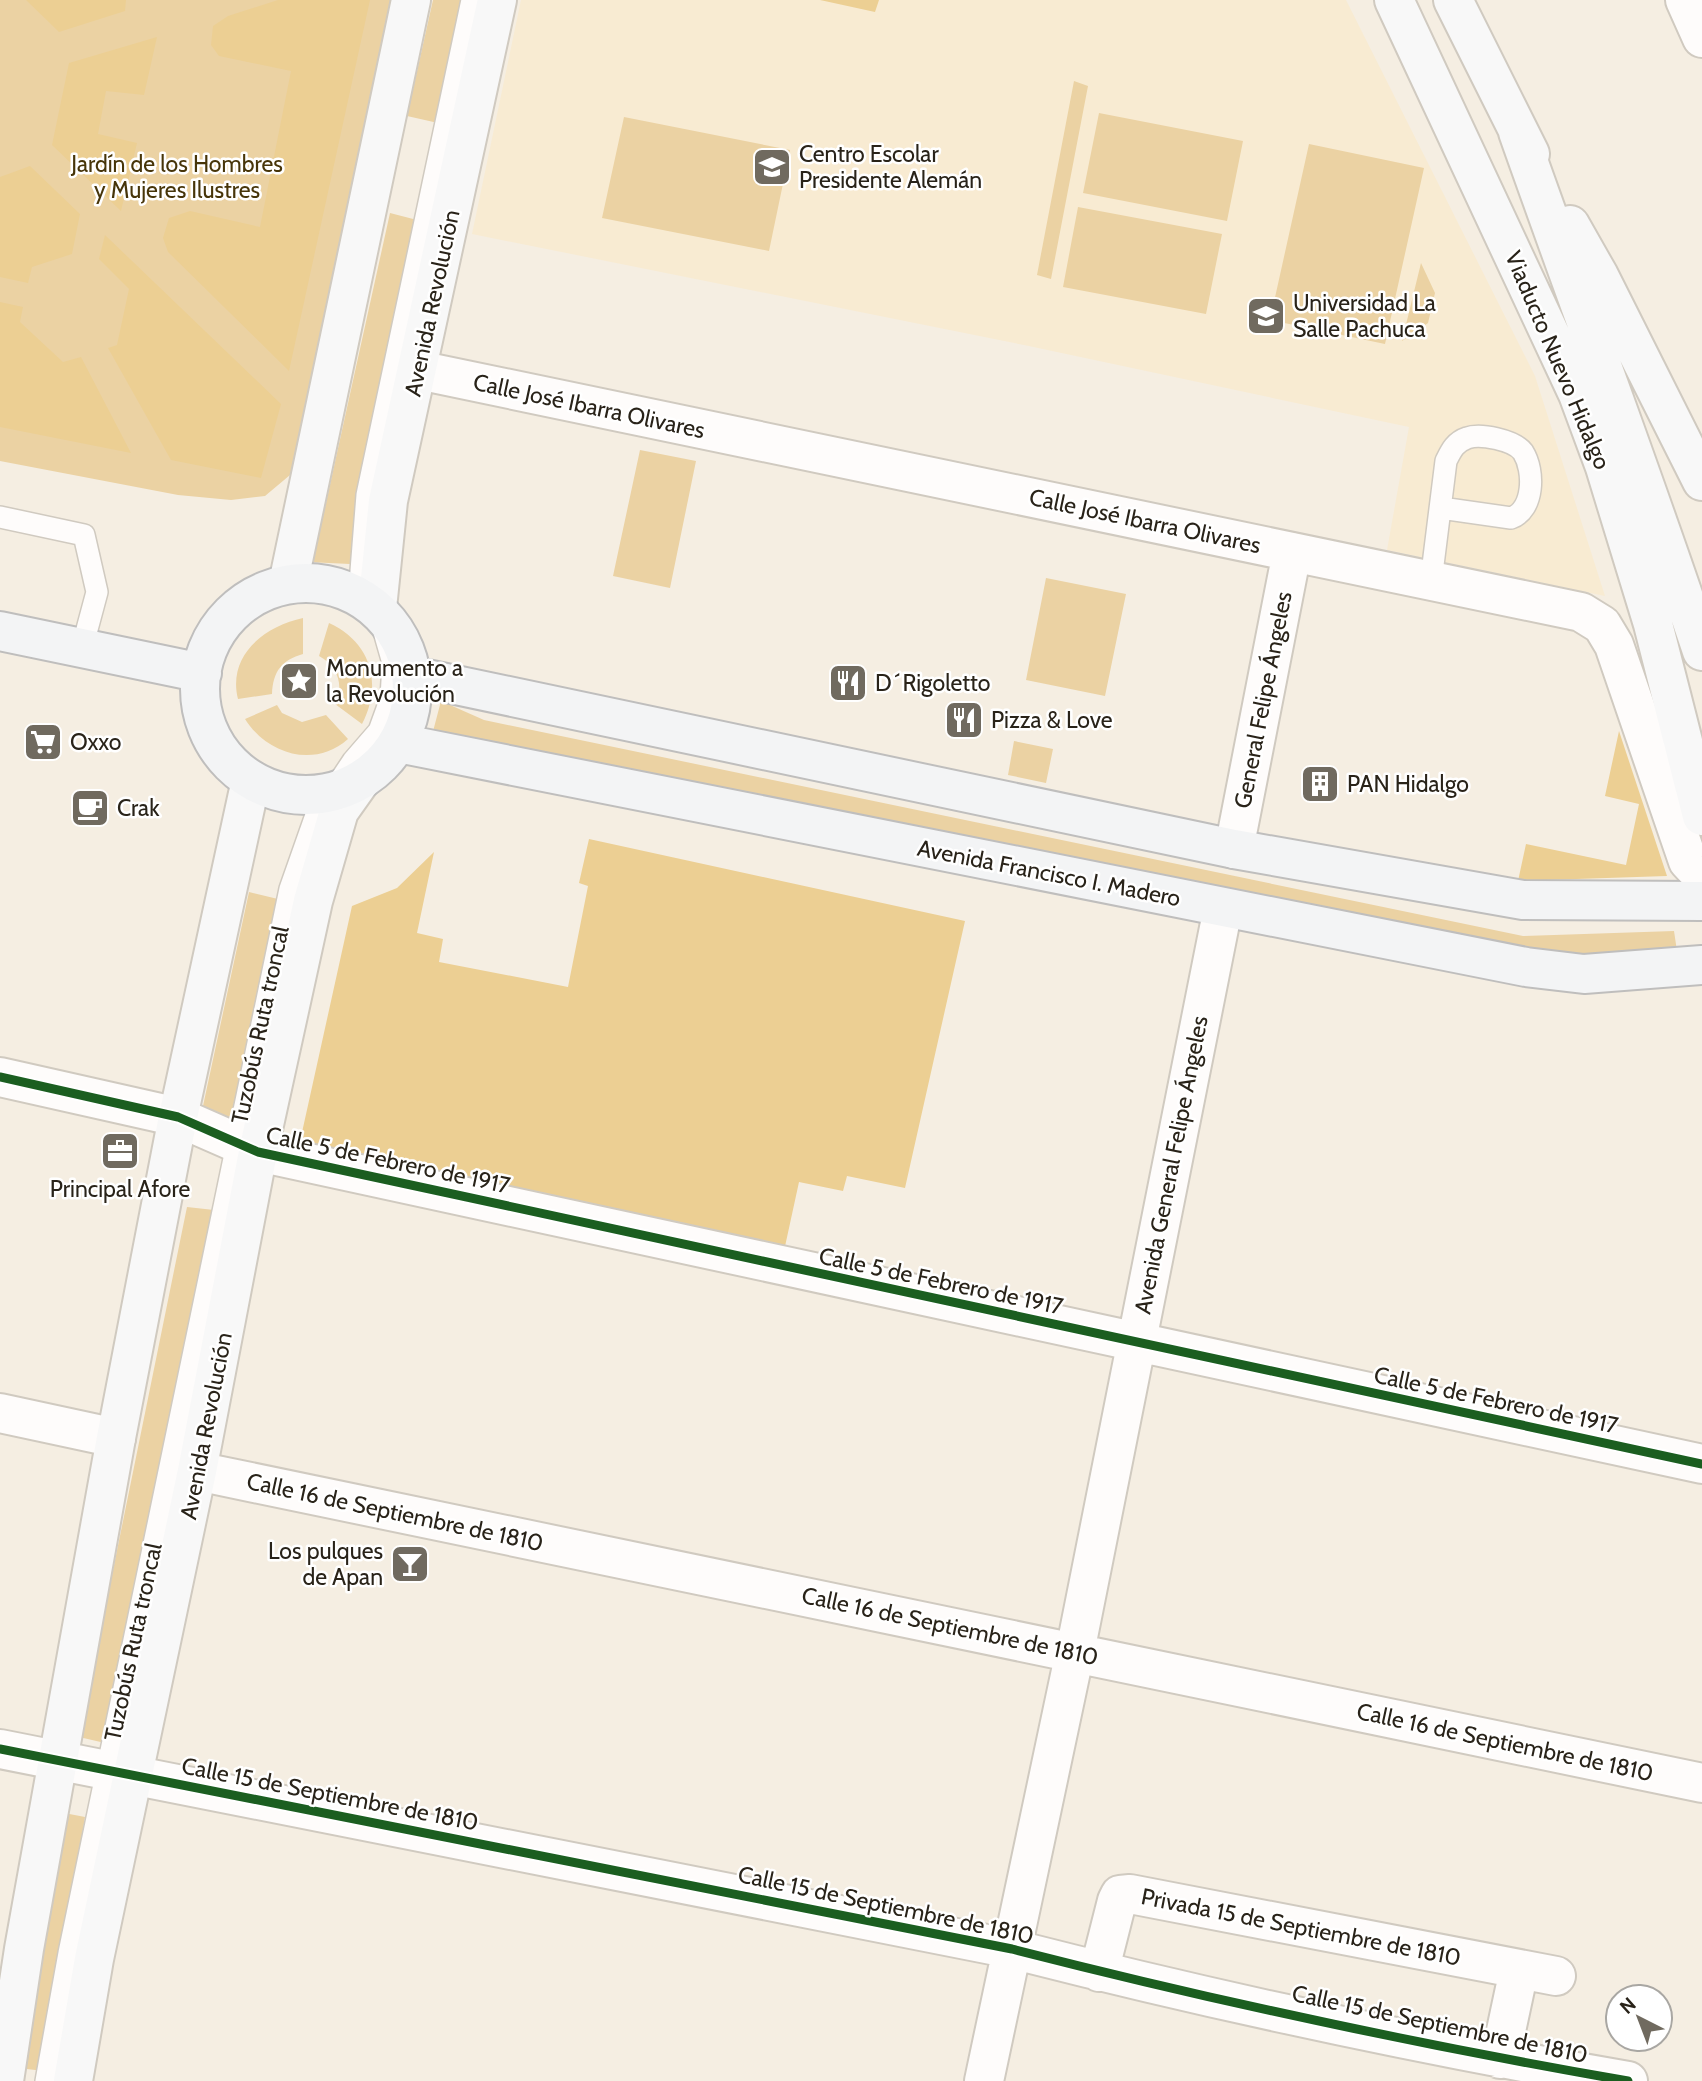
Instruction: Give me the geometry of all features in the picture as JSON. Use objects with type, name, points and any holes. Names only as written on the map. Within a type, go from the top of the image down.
[{"type":"main road","points":[[288,584],[411,0]]},
{"type":"main road","name":"Avenida Revolución","points":[[368,602],[497,0]]},
{"type":"main road","name":"Viaducto Nuevo Hidalgo","points":[[1394,0],[1578,394],[1605,467],[1653,624],[1702,816]]},
{"type":"main road","points":[[1452,0],[1518,132],[1599,276],[1702,481]]},
{"type":"main road","points":[[1518,132],[1592,344],[1646,482],[1702,651]]},
{"type":"main road","points":[[288,584],[334,586],[368,602],[400,639],[413,676],[411,711],[398,743],[382,764],[348,784],[304,795],[278,792],[251,780],[227,761],[211,737],[202,708],[201,673],[216,632],[235,610],[260,593],[288,584]]},
{"type":"main road","points":[[0,631],[201,673]]},
{"type":"main road","points":[[413,676],[1234,849],[1523,900],[1702,901]]},
{"type":"main road","name":"Avenida Francisco I. Madero","points":[[398,743],[1223,908],[1549,970],[1584,974],[1702,965]]},
{"type":"main road","points":[[4,2081],[24,1949],[60,1761],[116,1438],[178,1117],[251,780]]},
{"type":"main road","name":"Avenida Revolución","points":[[73,2081],[94,1959],[120,1774],[197,1471],[246,1148],[327,848],[348,784]]},
{"type":"street","points":[[1685,0],[1702,38]]},
{"type":"street","name":"Calle José Ibarra Olivares","points":[[418,370],[1581,612],[1602,625],[1614,645],[1688,860],[1702,876]]},
{"type":"street","name":"General Felipe Ángeles","points":[[1234,849],[1292,552]]},
{"type":"street","name":"Avenida General Felipe Ángeles","points":[[984,2081],[1075,1652],[1223,908]]},
{"type":"street","name":"Calle 5 de Febrero de 1917","points":[[0,1077],[178,1117],[246,1148],[1702,1464]]},
{"type":"street","points":[[0,1413],[116,1438]]},
{"type":"street","name":"Calle 16 de Septiembre de 1810","points":[[197,1471],[1702,1783]]},
{"type":"street","name":"Calle 15 de Septiembre de 1810","points":[[0,1749],[1012,1950],[1099,1972],[1500,2059],[1628,2081]]},
{"type":"street","name":"Privada 15 de Septiembre de 1810","points":[[1099,1972],[1117,1901],[1120,1895],[1130,1894],[1556,1976]]},
{"type":"street","points":[[1500,2059],[1519,1970]]},
{"type":"lane","points":[[348,784],[379,731],[391,698],[393,663],[383,628],[368,602],[368,495],[472,0]]},
{"type":"lane","points":[[1432,581],[1446,461],[1455,445],[1468,437],[1493,439],[1511,443],[1522,452],[1531,489],[1528,505],[1521,514],[1511,518],[1441,508]]},
{"type":"lane","points":[[0,517],[84,535],[97,592],[82,648]]},
{"type":"lane","name":"Tuzobús Ruta troncal","points":[[46,2081],[120,1774],[180,1423],[246,1148]]},
{"type":"shaded area","points":[[26,0],[126,0],[125,11],[59,32]]},
{"type":"shaded area","points":[[278,0],[370,0],[289,371],[168,252],[163,238],[169,218],[190,211],[260,227],[291,71],[219,56],[211,45],[213,26],[228,16]]},
{"type":"shaded area","points":[[521,0],[1346,0],[1535,376],[1605,596],[1387,550],[1409,427],[1024,345],[472,234]]},
{"type":"shaded area","points":[[820,0],[879,0],[875,12]]},
{"type":"shaded area","points":[[157,37],[144,95],[106,91],[98,134],[137,143],[121,211],[52,145],[69,63]]},
{"type":"shaded area","points":[[30,166],[80,214],[72,254],[32,267],[28,283],[0,277],[0,177]]},
{"type":"shaded area","points":[[105,235],[281,404],[261,478],[171,460],[108,348],[117,345],[129,289],[99,259]]},
{"type":"shaded area","points":[[0,302],[23,307],[20,322],[63,362],[81,357],[131,453],[0,427]]},
{"type":"shaded area","points":[[1619,731],[1667,876],[1518,881],[1526,844],[1626,865],[1639,804],[1605,796]]},
{"type":"shaded area","points":[[589,839],[965,921],[905,1188],[847,1176],[843,1191],[799,1182],[784,1251],[299,1146],[352,906],[397,888],[434,852],[417,933],[443,939],[439,962],[568,987],[588,886],[579,883]]},
{"type":"green space","name":"Jardín de los Hombres y Mujeres Ilustres","points":[[0,0],[397,0],[296,470],[265,496],[231,500],[178,495],[0,461]]},
{"type":"green space","points":[[433,0],[465,0],[438,123],[407,116]]},
{"type":"green space","points":[[1074,81],[1088,86],[1051,279],[1037,275]]},
{"type":"green space","points":[[1099,113],[1243,141],[1227,221],[1083,193]]},
{"type":"green space","points":[[624,117],[790,150],[769,251],[602,218]]},
{"type":"green space","points":[[1309,144],[1424,168],[1385,344],[1270,320]]},
{"type":"green space","points":[[1078,207],[1222,234],[1206,314],[1063,287]]},
{"type":"green space","points":[[390,213],[417,220],[350,564],[308,562],[322,521]]},
{"type":"green space","points":[[1421,263],[1435,293],[1428,323],[1402,341]]},
{"type":"green space","points":[[640,450],[696,461],[670,588],[613,576]]},
{"type":"green space","points":[[1046,578],[1126,594],[1105,696],[1026,680]]},
{"type":"green space","points":[[303,618],[303,654],[284,663],[280,668],[274,679],[272,694],[238,699],[238,669],[252,645],[275,628]]},
{"type":"green space","points":[[329,623],[355,641],[369,666],[372,694],[362,724],[335,704],[339,690],[338,677],[335,670],[319,656]]},
{"type":"green space","points":[[441,701],[484,720],[1523,936],[1674,931],[1677,951],[1573,960],[431,739]]},
{"type":"green space","points":[[277,705],[282,713],[302,722],[326,715],[348,739],[321,753],[306,755],[278,749],[254,731],[245,719]]},
{"type":"green space","points":[[1014,741],[1053,749],[1046,783],[1008,775]]},
{"type":"green space","points":[[249,892],[278,899],[231,1120],[203,1106]]},
{"type":"green space","points":[[187,1207],[214,1210],[105,1743],[79,1737]]},
{"type":"green space","points":[[59,1812],[85,1817],[44,2071],[18,2068]]},
{"type":"cycle path","points":[[0,1077],[178,1117],[258,1152],[1702,1464]]},
{"type":"cycle path","points":[[0,1749],[1012,1949],[1318,2021],[1628,2081]]},
{"type":"place","name":"Centro Escolar Presidente Alemán","points":[[772,167]]},
{"type":"place","name":"Universidad La Salle Pachuca","points":[[1266,316]]},
{"type":"place","name":"Monumento a la Revolución","points":[[299,681]]},
{"type":"place","name":"D´Rigoletto","points":[[848,683]]},
{"type":"place","name":"Pizza & Love","points":[[964,720]]},
{"type":"place","name":"Oxxo","points":[[43,742]]},
{"type":"place","name":"PAN Hidalgo","points":[[1320,784]]},
{"type":"place","name":"Crak","points":[[90,808]]},
{"type":"place","name":"Principal Afore","points":[[120,1151]]},
{"type":"place","name":"Los pulques de Apan","points":[[410,1564]]}]
